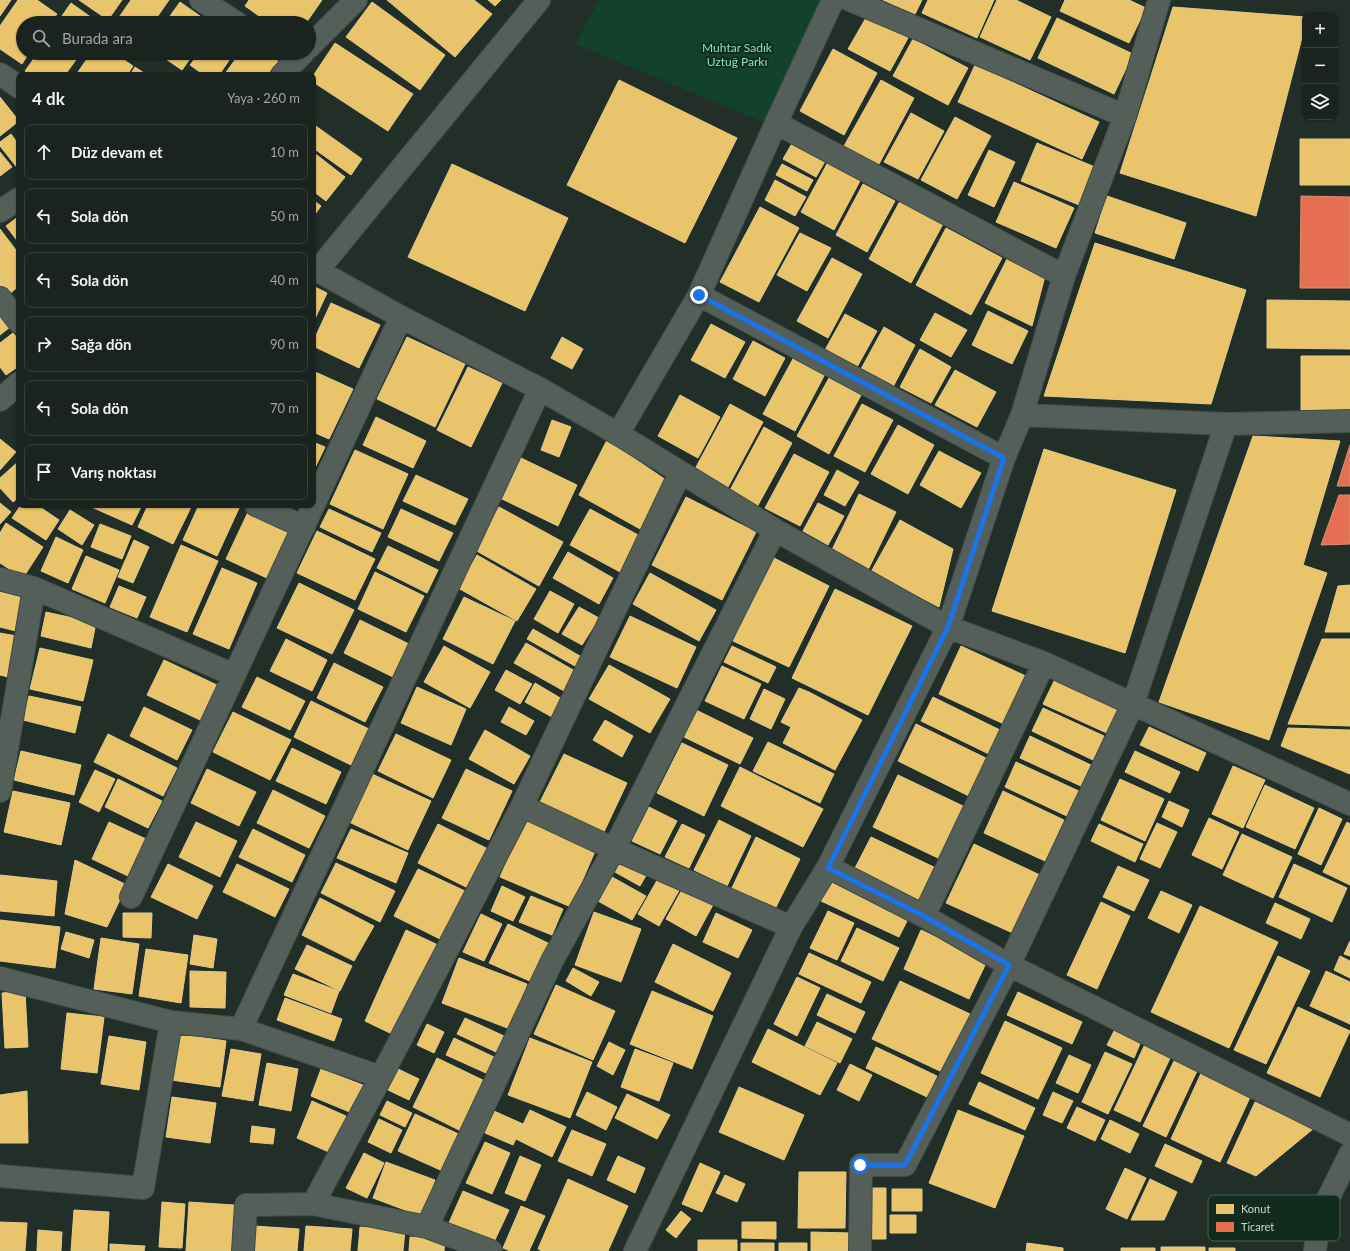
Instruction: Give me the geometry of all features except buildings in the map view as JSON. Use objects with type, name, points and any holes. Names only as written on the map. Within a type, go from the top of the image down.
[{"type":"street","points":[[202,0],[226,16]]},
{"type":"street","points":[[316,37],[356,0]]},
{"type":"street","points":[[316,268],[539,0]]},
{"type":"street","points":[[618,434],[699,295],[833,0]]},
{"type":"street","points":[[850,0],[1125,116]]},
{"type":"street","points":[[635,1251],[791,927],[828,868],[948,627],[1004,458],[1022,415],[1064,276],[1125,116],[1158,0]]},
{"type":"street","points":[[0,74],[16,85]]},
{"type":"street","points":[[776,123],[1064,276]]},
{"type":"street","points":[[0,211],[16,201]]},
{"type":"street","points":[[316,270],[402,317],[540,389],[618,434],[775,530],[948,627],[1044,663],[1350,804]]},
{"type":"street","points":[[699,295],[1004,458]]},
{"type":"street","points":[[0,298],[16,318]]},
{"type":"street","points":[[316,501],[402,317]]},
{"type":"street","points":[[0,400],[16,386]]},
{"type":"street","points":[[241,1029],[540,389]]},
{"type":"street","points":[[1022,415],[1226,424],[1350,421]]},
{"type":"street","points":[[860,1251],[860,1165],[905,1165],[1009,965],[1133,704],[1226,424]]},
{"type":"street","points":[[313,1204],[522,806],[680,473]]},
{"type":"street","points":[[263,508],[304,527]]},
{"type":"street","points":[[131,897],[313,508]]},
{"type":"street","points":[[427,1227],[552,962],[614,849],[775,530]]},
{"type":"street","points":[[0,579],[34,588],[234,675]]},
{"type":"street","points":[[1,778],[34,588]]},
{"type":"street","points":[[924,916],[1044,663]]},
{"type":"street","points":[[522,806],[614,849],[791,927]]},
{"type":"street","points":[[828,868],[924,916],[1009,965],[1350,1135]]},
{"type":"street","points":[[0,978],[171,1022],[241,1029],[381,1077]]},
{"type":"street","points":[[0,1176],[143,1188],[171,1022]]},
{"type":"street","points":[[1330,1195],[1350,1154]]},
{"type":"street","points":[[243,1251],[246,1205],[313,1204],[427,1227],[491,1251]]},
{"type":"street","points":[[1315,1251],[1316,1241]]},
{"type":"green space","name":"Muhtar Sadık Uztuğ Parkı","points":[[599,0],[820,0],[765,123],[575,44]]},
{"type":"route","points":[[699,295],[1004,458],[948,627],[828,868],[924,916],[1009,965],[905,1165],[860,1165]]}]
